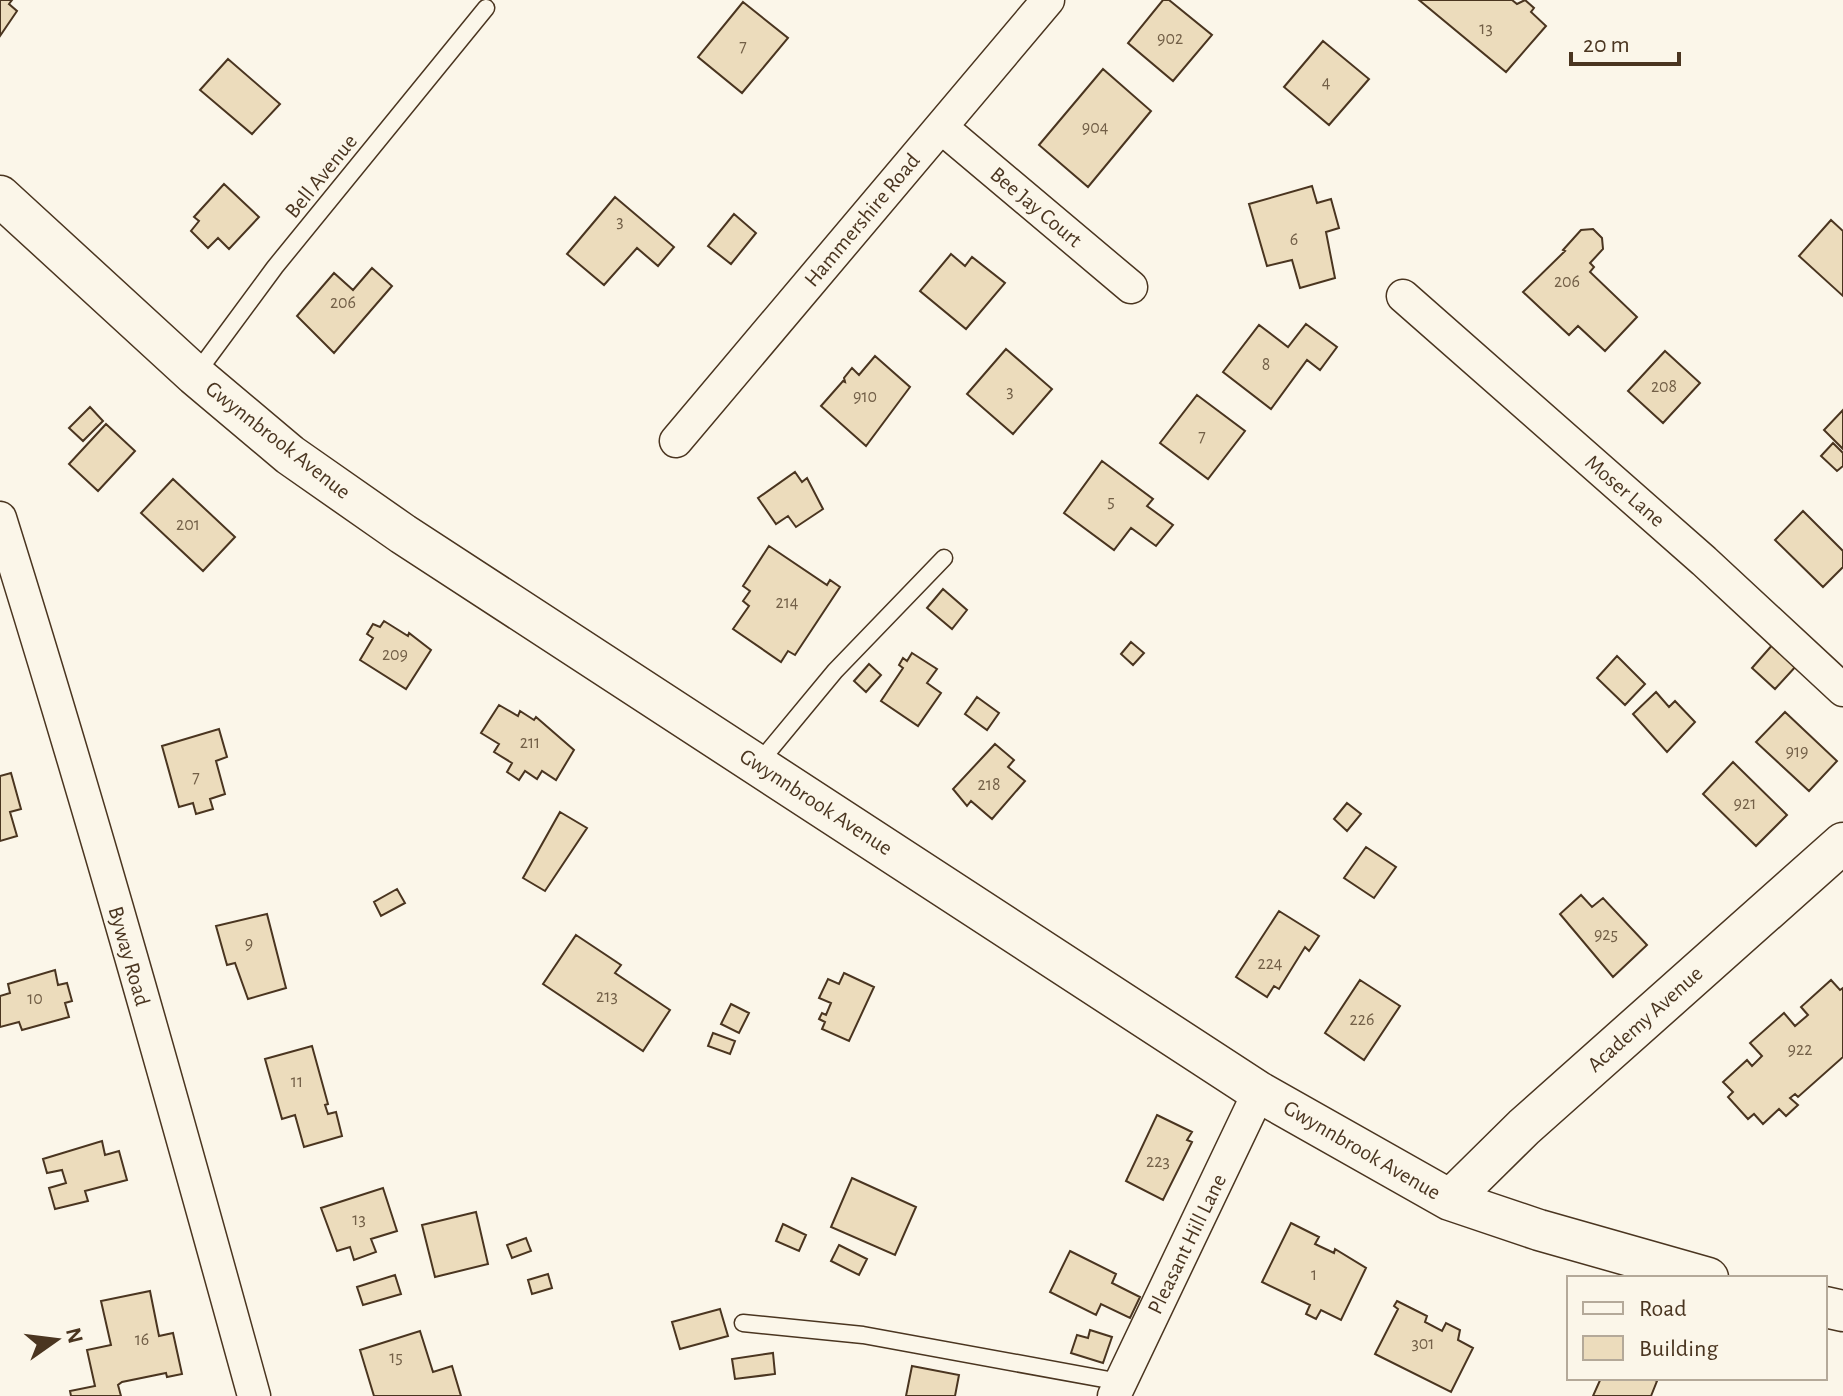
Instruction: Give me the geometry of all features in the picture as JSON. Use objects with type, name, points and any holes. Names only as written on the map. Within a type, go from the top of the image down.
[{"type":"street","name":"Hammershire Road","points":[[676,441],[1048,0]]},
{"type":"street","name":"Bee Jay Court","points":[[941,127],[1131,287]]},
{"type":"street","name":"Gwynnbrook Avenue","points":[[0,196],[195,375],[290,455],[403,534],[1259,1092],[1450,1200],[1539,1230],[1701,1276]]},
{"type":"street","name":"Moser Lane","points":[[1403,296],[1704,561],[1843,690]]},
{"type":"street","name":"Byway Road","points":[[0,518],[67,733],[146,1017],[185,1140],[254,1396]]},
{"type":"street","name":"Academy Avenue","points":[[1450,1200],[1524,1127],[1842,844]]},
{"type":"street","name":"Pleasant Hill Lane","points":[[1117,1389],[1259,1092]]},
{"type":"lane","name":"Bell Avenue","points":[[195,375],[275,267],[486,8]]},
{"type":"lane","points":[[758,764],[835,671],[944,558]]},
{"type":"lane","points":[[743,1323],[863,1335],[1117,1389]]},
{"type":"building","points":[[0,0],[12,0],[9,4],[17,11],[0,36]]},
{"type":"building","points":[[1163,0],[1169,0],[1212,35],[1173,81],[1128,43]]},
{"type":"building","points":[[1419,0],[1512,0],[1517,4],[1525,0],[1534,8],[1531,12],[1546,26],[1506,72]]},
{"type":"building","points":[[743,2],[788,38],[742,93],[698,57]]},
{"type":"building","points":[[1323,41],[1369,79],[1329,125],[1284,87]]},
{"type":"building","points":[[228,59],[280,104],[252,134],[200,90]]},
{"type":"building","points":[[1103,69],[1151,111],[1088,187],[1039,145]]},
{"type":"building","points":[[224,184],[259,217],[229,249],[218,238],[208,248],[191,231],[199,221],[194,217]]},
{"type":"building","points":[[1312,186],[1317,203],[1331,199],[1339,228],[1326,232],[1335,278],[1300,288],[1292,260],[1267,266],[1249,204]]},
{"type":"building","points":[[615,197],[674,247],[658,266],[637,248],[604,285],[567,254]]},
{"type":"building","points":[[734,214],[756,233],[731,264],[708,246]]},
{"type":"building","points":[[1831,220],[1843,231],[1843,296],[1799,256]]},
{"type":"building","points":[[1593,229],[1602,238],[1603,249],[1590,263],[1594,267],[1590,272],[1637,317],[1605,351],[1578,326],[1569,335],[1523,292],[1565,251],[1581,230]]},
{"type":"building","points":[[951,254],[965,266],[972,257],[1005,283],[966,329],[920,291]]},
{"type":"building","points":[[372,268],[392,286],[334,353],[297,316],[334,273],[353,290]]},
{"type":"building","points":[[1306,324],[1337,347],[1320,370],[1307,360],[1271,409],[1223,372],[1259,325],[1288,347]]},
{"type":"building","points":[[1006,349],[1052,389],[1013,434],[967,394]]},
{"type":"building","points":[[1665,351],[1700,383],[1663,423],[1628,391]]},
{"type":"building","points":[[875,356],[910,387],[866,446],[821,406],[845,382],[844,378],[852,368],[859,375]]},
{"type":"building","points":[[1197,395],[1245,431],[1208,479],[1160,443]]},
{"type":"building","points":[[90,407],[103,421],[83,441],[69,428]]},
{"type":"building","points":[[1843,410],[1843,449],[1824,430]]},
{"type":"building","points":[[106,424],[135,451],[98,491],[69,464]]},
{"type":"building","points":[[1833,443],[1843,453],[1843,466],[1837,471],[1821,456]]},
{"type":"building","points":[[1102,461],[1153,499],[1147,506],[1173,525],[1156,546],[1131,528],[1114,550],[1064,513]]},
{"type":"building","points":[[795,472],[802,482],[807,478],[823,509],[796,527],[788,516],[776,524],[758,498]]},
{"type":"building","points":[[173,479],[235,537],[203,571],[141,513]]},
{"type":"building","points":[[1803,511],[1843,551],[1843,567],[1823,587],[1775,540]]},
{"type":"building","points":[[769,546],[827,585],[830,580],[840,587],[795,655],[788,651],[781,662],[733,629],[749,606],[743,601],[750,591],[743,586]]},
{"type":"building","points":[[943,589],[967,610],[952,629],[927,608]]},
{"type":"building","points":[[384,621],[408,636],[409,633],[431,650],[406,689],[360,660],[373,638],[367,634],[373,624],[380,627]]},
{"type":"building","points":[[1131,642],[1144,653],[1133,665],[1121,654]]},
{"type":"building","points":[[1774,643],[1797,665],[1775,689],[1752,668]]},
{"type":"building","points":[[912,653],[937,669],[927,683],[941,693],[918,726],[881,701],[903,668],[899,665],[903,658],[907,661]]},
{"type":"building","points":[[1617,656],[1645,684],[1625,705],[1597,678]]},
{"type":"building","points":[[869,664],[881,675],[866,692],[854,681]]},
{"type":"building","points":[[1656,692],[1669,707],[1675,701],[1695,722],[1667,752],[1633,714]]},
{"type":"building","points":[[977,697],[999,713],[987,730],[965,714]]},
{"type":"building","points":[[499,705],[518,716],[520,711],[534,720],[536,717],[574,750],[556,780],[542,771],[537,779],[525,771],[519,780],[507,772],[512,763],[494,752],[499,744],[481,733]]},
{"type":"building","points":[[1785,712],[1837,761],[1809,791],[1756,742]]},
{"type":"building","points":[[219,729],[227,757],[216,761],[225,794],[210,799],[213,809],[196,814],[193,803],[179,807],[162,746]]},
{"type":"building","points":[[995,744],[1014,760],[1008,767],[1025,781],[992,819],[971,801],[967,806],[953,789]]},
{"type":"building","points":[[1733,762],[1787,815],[1756,846],[1703,794]]},
{"type":"building","points":[[11,773],[21,809],[10,812],[17,836],[0,841],[0,776]]},
{"type":"building","points":[[1347,803],[1361,814],[1347,831],[1334,819]]},
{"type":"building","points":[[560,812],[587,828],[545,891],[523,878]]},
{"type":"building","points":[[1366,847],[1396,867],[1374,898],[1344,878]]},
{"type":"building","points":[[397,889],[405,903],[381,916],[374,902]]},
{"type":"building","points":[[1581,895],[1592,907],[1603,898],[1647,945],[1613,977],[1560,914]]},
{"type":"building","points":[[1279,911],[1319,936],[1309,951],[1305,947],[1279,989],[1274,986],[1267,997],[1236,977]]},
{"type":"building","points":[[267,914],[286,988],[248,999],[235,963],[227,965],[216,926]]},
{"type":"building","points":[[576,935],[621,965],[615,973],[670,1010],[643,1051],[543,984]]},
{"type":"building","points":[[55,970],[58,985],[67,983],[72,1001],[65,1003],[69,1017],[22,1030],[19,1022],[0,1027],[0,996],[10,993],[8,984]]},
{"type":"building","points":[[844,973],[874,987],[849,1041],[822,1029],[825,1022],[819,1019],[822,1013],[826,1015],[831,1003],[819,998],[828,979],[839,984]]},
{"type":"building","points":[[1360,980],[1400,1006],[1364,1060],[1325,1033]]},
{"type":"building","points":[[1831,980],[1840,990],[1843,988],[1843,1057],[1798,1097],[1795,1094],[1790,1098],[1798,1105],[1786,1116],[1779,1109],[1763,1124],[1754,1114],[1748,1119],[1728,1097],[1733,1092],[1723,1082],[1747,1060],[1752,1066],[1762,1056],[1750,1043],[1784,1013],[1795,1026],[1808,1015],[1801,1007]]},
{"type":"building","points":[[731,1004],[749,1013],[739,1033],[721,1024]]},
{"type":"building","points":[[713,1033],[735,1041],[730,1054],[708,1046]]},
{"type":"building","points":[[312,1046],[328,1114],[336,1112],[342,1136],[304,1147],[295,1115],[282,1119],[265,1059]]},
{"type":"building","points":[[1157,1115],[1192,1132],[1187,1140],[1192,1142],[1163,1200],[1126,1181]]},
{"type":"building","points":[[102,1141],[105,1155],[119,1151],[127,1180],[85,1191],[88,1201],[55,1209],[49,1188],[66,1183],[62,1170],[47,1173],[43,1159]]},
{"type":"building","points":[[852,1178],[916,1207],[895,1255],[831,1227]]},
{"type":"building","points":[[383,1188],[397,1231],[371,1239],[376,1252],[354,1260],[350,1247],[337,1251],[321,1208]]},
{"type":"building","points":[[476,1212],[488,1264],[435,1277],[422,1225]]},
{"type":"building","points":[[1291,1223],[1319,1237],[1315,1244],[1334,1253],[1335,1249],[1366,1268],[1341,1320],[1321,1310],[1316,1319],[1306,1314],[1310,1305],[1262,1282]]},
{"type":"building","points":[[783,1224],[806,1235],[799,1251],[776,1241]]},
{"type":"building","points":[[526,1238],[531,1251],[512,1258],[507,1245]]},
{"type":"building","points":[[839,1245],[867,1259],[859,1275],[831,1261]]},
{"type":"building","points":[[1070,1251],[1116,1274],[1112,1283],[1140,1297],[1130,1318],[1101,1304],[1096,1315],[1050,1292]]},
{"type":"building","points":[[548,1274],[552,1288],[532,1294],[528,1280]]},
{"type":"building","points":[[395,1275],[401,1294],[363,1305],[357,1287]]},
{"type":"building","points":[[150,1291],[159,1336],[173,1333],[182,1374],[167,1377],[166,1373],[122,1382],[118,1385],[121,1396],[71,1396],[70,1391],[95,1386],[87,1350],[111,1345],[101,1301]]},
{"type":"building","points":[[1397,1301],[1427,1316],[1425,1322],[1442,1331],[1446,1323],[1460,1330],[1458,1340],[1473,1348],[1451,1392],[1375,1354],[1398,1309],[1394,1306]]},
{"type":"building","points":[[720,1309],[728,1336],[680,1349],[672,1322]]},
{"type":"building","points":[[1090,1330],[1112,1337],[1103,1363],[1071,1353],[1077,1335],[1088,1338]]},
{"type":"building","points":[[420,1331],[433,1372],[452,1366],[461,1396],[374,1396],[360,1350]]},
{"type":"building","points":[[773,1353],[775,1374],[735,1379],[732,1359]]},
{"type":"building","points":[[912,1366],[959,1375],[955,1396],[906,1396]]},
{"type":"building","points":[[1600,1380],[1657,1381],[1651,1396],[1593,1396]]}]
